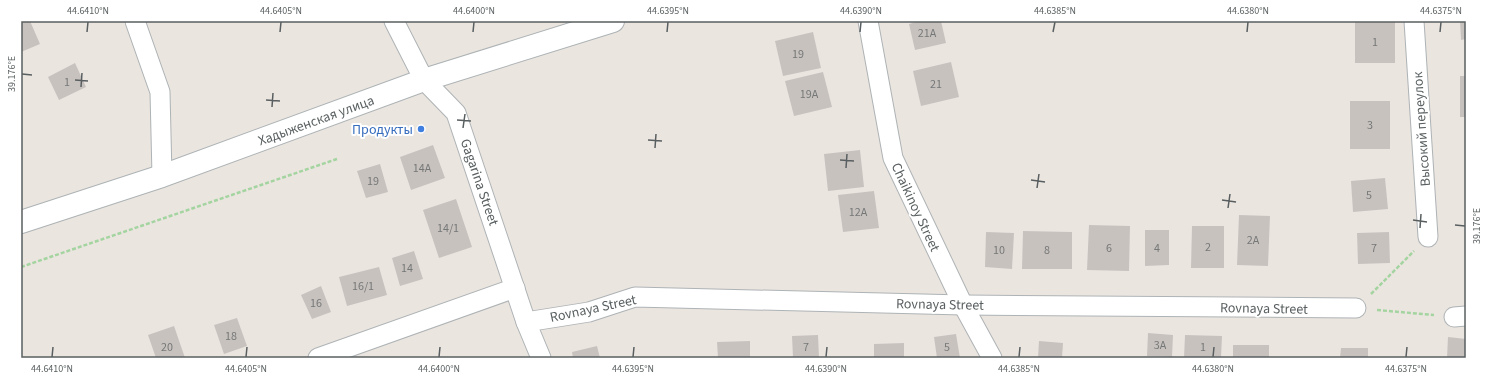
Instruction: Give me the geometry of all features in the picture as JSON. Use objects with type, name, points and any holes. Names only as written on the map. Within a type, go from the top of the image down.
[{"type":"main road","name":"Хадыженская улица","points":[[21,222],[162,176],[424,80],[613,21]]},
{"type":"street","points":[[135,21],[160,92],[162,176]]},
{"type":"street","name":"Gagarina Street","points":[[394,21],[424,80],[456,113],[526,322],[541,358]]},
{"type":"street","name":"Chaikinoy Street","points":[[868,21],[893,158],[963,305],[992,358]]},
{"type":"street","name":"Высокий переулок","points":[[1414,21],[1428,237]]},
{"type":"street","points":[[318,358],[515,288]]},
{"type":"street","name":"Rovnaya Street","points":[[526,322],[589,312],[635,297],[963,305],[1356,308]]},
{"type":"path","points":[[21,267],[337,159]]},
{"type":"path","points":[[1356,308],[1428,237]]},
{"type":"path","points":[[1356,308],[1460,317]]},
{"type":"building","points":[[21,21],[30,21],[40,44],[21,52]]},
{"type":"building","points":[[920,21],[941,21],[946,43],[915,50],[909,24]]},
{"type":"building","points":[[1355,21],[1395,21],[1395,63],[1355,63]]},
{"type":"building","points":[[1460,21],[1466,21],[1466,39],[1461,40]]},
{"type":"building","points":[[813,32],[821,68],[783,76],[775,41]]},
{"type":"building","points":[[951,62],[959,97],[921,106],[913,71]]},
{"type":"building","points":[[75,63],[86,87],[59,100],[48,77]]},
{"type":"building","points":[[823,72],[832,107],[794,116],[785,81]]},
{"type":"building","points":[[1460,76],[1466,76],[1466,117],[1460,117]]},
{"type":"building","points":[[1350,101],[1390,101],[1390,149],[1350,149]]},
{"type":"building","points":[[433,145],[445,178],[411,190],[400,157]]},
{"type":"building","points":[[860,150],[864,187],[828,191],[824,154]]},
{"type":"building","points":[[380,164],[388,192],[366,198],[357,171]]},
{"type":"building","points":[[1385,178],[1388,209],[1353,212],[1351,181]]},
{"type":"building","points":[[874,191],[879,228],[843,232],[838,195]]},
{"type":"building","points":[[456,199],[472,247],[439,258],[423,210]]},
{"type":"building","points":[[1239,215],[1270,216],[1268,266],[1237,265]]},
{"type":"building","points":[[1089,225],[1130,226],[1129,271],[1087,270]]},
{"type":"building","points":[[1192,226],[1224,226],[1224,268],[1191,268]]},
{"type":"building","points":[[1145,230],[1169,230],[1169,265],[1145,266]]},
{"type":"building","points":[[1023,231],[1072,232],[1072,269],[1022,269]]},
{"type":"building","points":[[986,232],[1014,233],[1012,269],[985,267]]},
{"type":"building","points":[[1389,232],[1390,263],[1358,264],[1357,233]]},
{"type":"building","points":[[414,251],[423,279],[400,286],[392,258]]},
{"type":"building","points":[[379,267],[387,295],[347,306],[339,277]]},
{"type":"building","points":[[321,286],[331,312],[312,319],[301,295]]},
{"type":"building","points":[[237,318],[247,346],[224,354],[214,325]]},
{"type":"building","points":[[174,326],[185,358],[156,358],[148,335]]},
{"type":"building","points":[[1148,333],[1173,335],[1172,357],[1147,356]]},
{"type":"building","points":[[956,334],[960,358],[937,358],[934,337]]},
{"type":"building","points":[[818,335],[819,358],[793,358],[792,336]]},
{"type":"building","points":[[1185,335],[1222,336],[1221,358],[1184,358]]},
{"type":"building","points":[[1448,337],[1466,339],[1466,358],[1447,358]]},
{"type":"building","points":[[750,341],[750,358],[718,358],[717,342]]},
{"type":"building","points":[[1039,341],[1063,343],[1062,358],[1038,358]]},
{"type":"building","points":[[904,343],[904,358],[874,358],[874,344]]},
{"type":"building","points":[[1233,345],[1269,345],[1269,358],[1233,358]]},
{"type":"building","points":[[597,346],[600,358],[573,358],[572,352]]},
{"type":"building","points":[[1341,348],[1368,348],[1368,358],[1340,358]]},
{"type":"place","name":"Продукты","points":[[421,129]]}]
